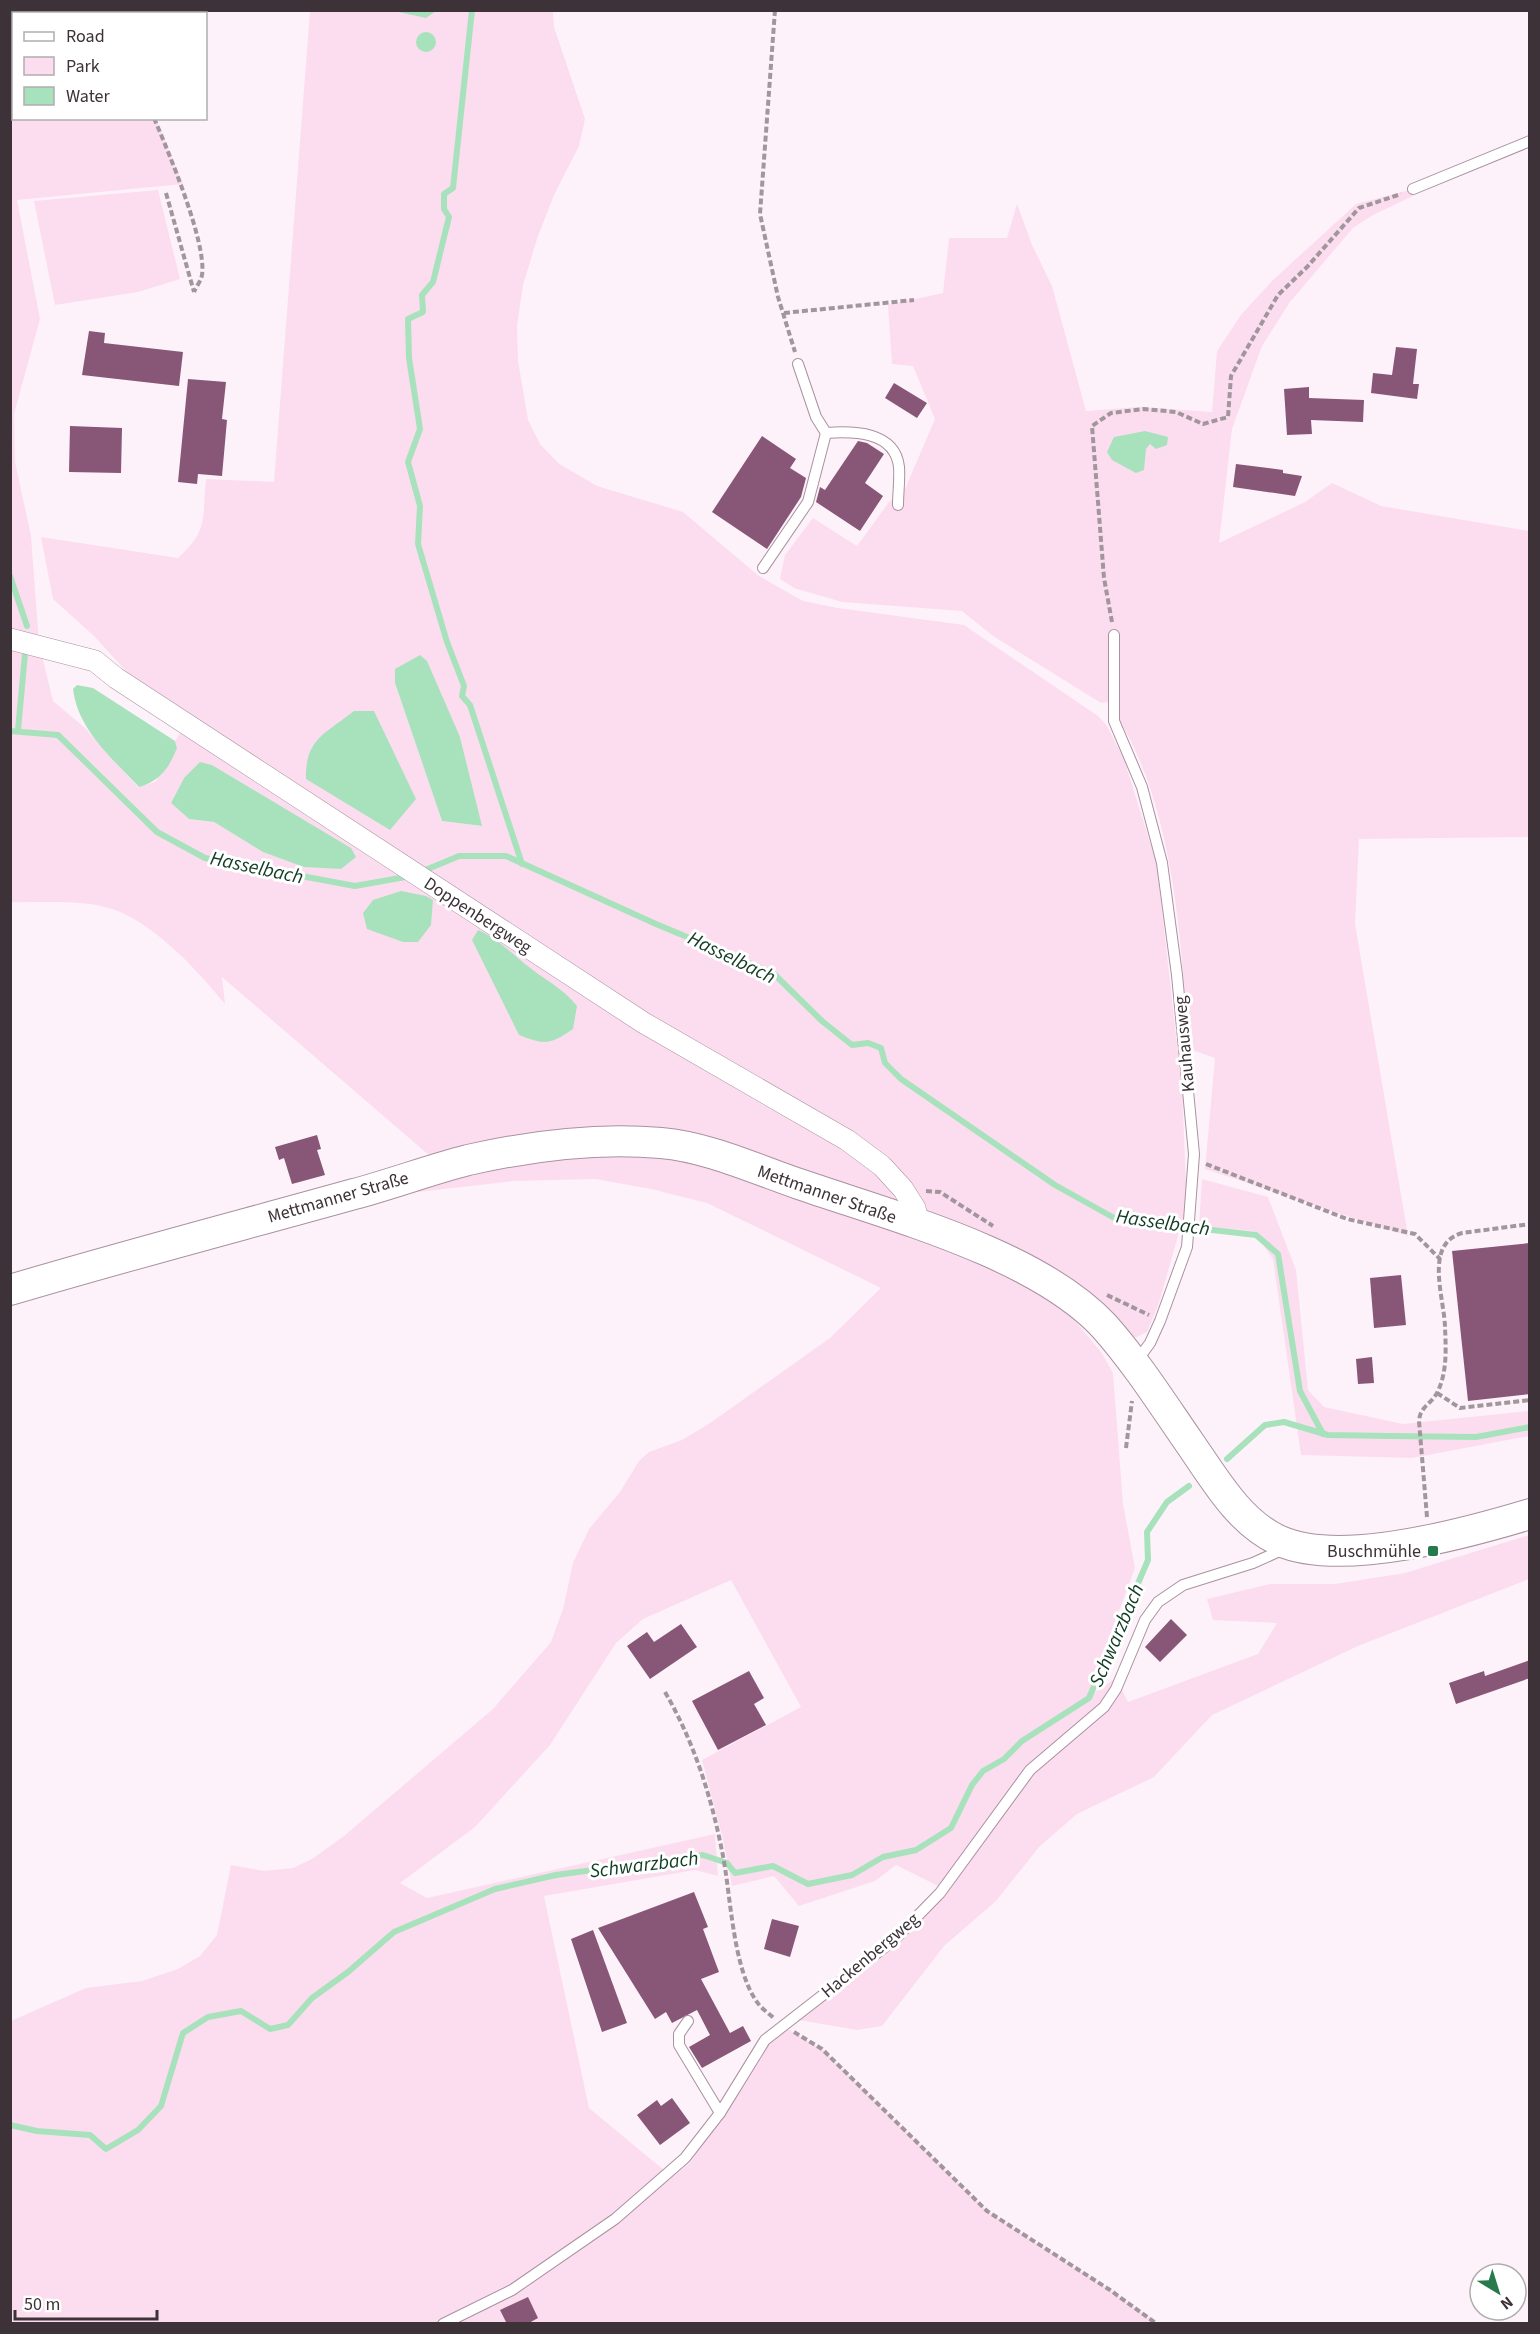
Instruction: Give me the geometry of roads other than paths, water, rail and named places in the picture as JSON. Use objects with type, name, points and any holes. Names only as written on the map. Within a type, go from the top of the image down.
[{"type":"main road","name":"Mettmanner Straße","points":[[10,1290],[155,1247],[357,1194],[464,1161],[534,1147],[572,1144],[634,1142],[688,1147],[920,1225],[972,1246],[1051,1283],[1090,1313],[1134,1365],[1246,1517],[1279,1540],[1292,1545],[1343,1549],[1430,1541],[1530,1514]]},
{"type":"street","name":"Doppenbergweg","points":[[10,639],[95,661],[116,678],[644,1023],[847,1140],[882,1166],[903,1189],[915,1208],[920,1225]]},
{"type":"lane","points":[[1413,189],[1530,141]]},
{"type":"lane","points":[[764,568],[808,502],[826,433],[816,417],[798,364]]},
{"type":"lane","points":[[826,433],[854,431],[874,436],[892,449],[899,467],[898,506]]},
{"type":"lane","name":"Kauhausweg","points":[[1114,635],[1114,721],[1142,787],[1162,863],[1177,975],[1194,1161],[1187,1247],[1160,1321],[1150,1343],[1134,1365]]},
{"type":"lane","name":"Hackenbergweg","points":[[443,2324],[512,2290],[615,2219],[685,2158],[720,2113],[755,2053],[781,2025],[895,1939],[940,1893],[1030,1770],[1104,1707],[1116,1689],[1145,1620],[1158,1602],[1183,1586],[1253,1563],[1292,1545]]},
{"type":"lane","points":[[688,2021],[679,2034],[678,2045],[720,2113]]},
{"type":"water","points":[[436,10],[426,18],[394,11]]},
{"type":"water","points":[[422,32],[430,32],[436,38],[436,46],[430,52],[422,52],[416,46],[416,38]]},
{"type":"water","points":[[1145,431],[1168,437],[1167,445],[1156,449],[1150,444],[1146,449],[1144,470],[1136,473],[1112,460],[1107,452],[1114,437]]},
{"type":"water","points":[[420,655],[427,661],[460,737],[482,826],[442,821],[395,683],[395,669]]},
{"type":"water","points":[[77,685],[93,688],[175,741],[177,748],[174,755],[167,768],[158,777],[139,787],[108,754],[82,718],[73,689]]},
{"type":"water","points":[[354,711],[374,711],[416,799],[390,830],[306,779],[309,755],[313,746],[326,732]]},
{"type":"water","points":[[200,762],[212,765],[351,848],[356,857],[341,869],[304,867],[263,852],[214,822],[189,819],[171,803],[184,778]]},
{"type":"water","points":[[401,891],[426,896],[433,900],[431,925],[418,942],[403,942],[367,929],[363,913],[373,900]]},
{"type":"water","points":[[478,930],[497,941],[559,988],[577,1006],[573,1029],[547,1042],[535,1041],[519,1035],[472,940]]},
{"type":"waterway","points":[[472,10],[453,188],[444,194],[444,209],[449,217],[433,282],[422,295],[423,312],[408,319],[409,358],[420,429],[408,462],[420,506],[418,544],[447,642],[464,686],[462,696],[470,705],[522,864]]},
{"type":"waterway","points":[[10,576],[27,626]]},
{"type":"waterway","points":[[18,730],[25,654]]},
{"type":"waterway","name":"Hasselbach","points":[[10,731],[58,735],[157,832],[205,858],[355,886],[411,876]]},
{"type":"waterway","name":"Hasselbach","points":[[423,871],[459,856],[506,856],[656,924],[773,973],[822,1021],[852,1045],[868,1043],[881,1048],[885,1063],[901,1079],[1055,1185],[1116,1219],[1256,1235],[1278,1254],[1300,1391],[1323,1434]]},
{"type":"waterway","name":"Schwarzbach","points":[[1227,1459],[1265,1425],[1284,1422],[1328,1435],[1476,1437],[1530,1427]]},
{"type":"waterway","name":"Schwarzbach","points":[[10,2125],[37,2131],[90,2135],[106,2149],[138,2130],[161,2106],[183,2033],[208,2017],[241,2011],[270,2029],[288,2025],[312,1998],[348,1972],[394,1932],[495,1889],[556,1875],[703,1855],[727,1863],[735,1873],[773,1866],[808,1884],[852,1875],[883,1857],[916,1850],[951,1828],[972,1785],[983,1771],[1004,1759],[1022,1741],[1089,1698],[1148,1560],[1147,1532],[1167,1502],[1189,1486]]},
{"type":"place","name":"Buschmühle","points":[[1433,1551]]}]
